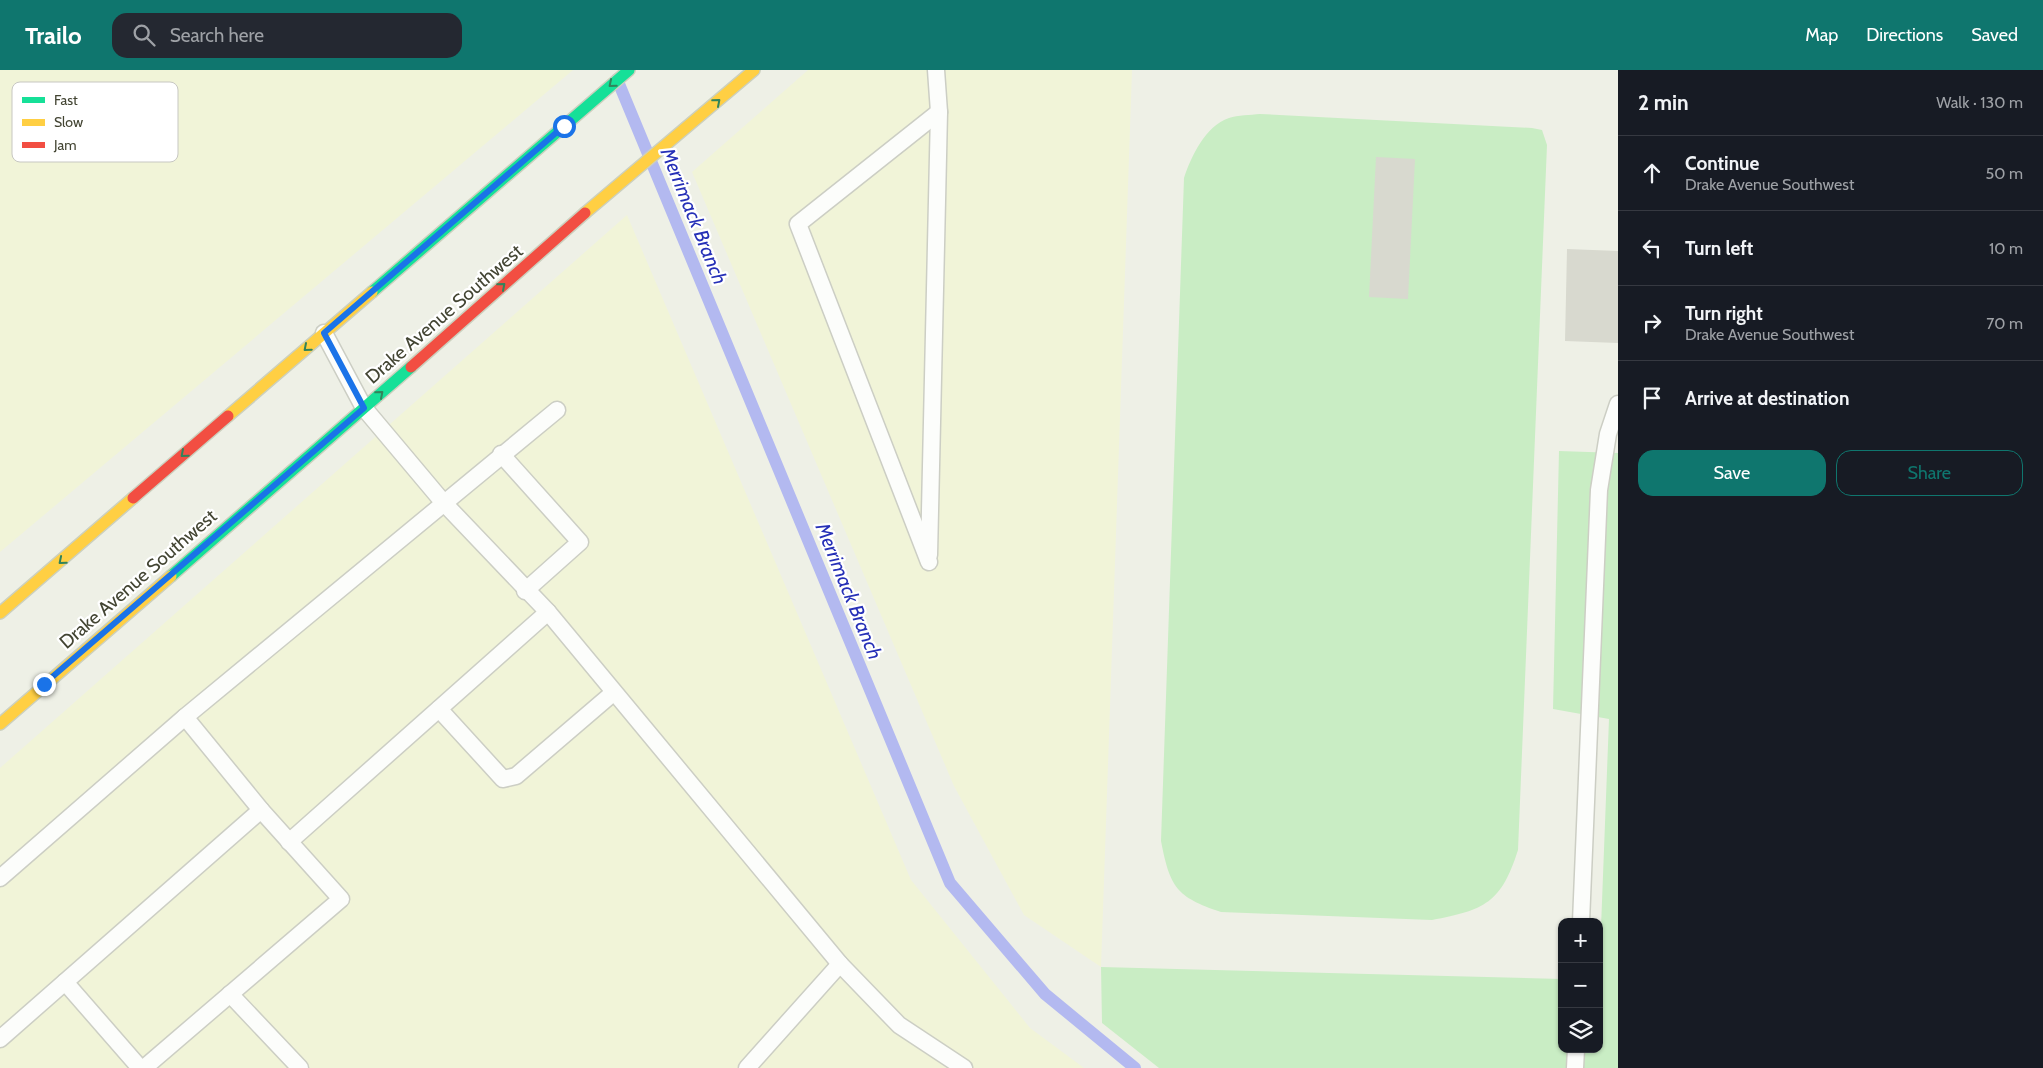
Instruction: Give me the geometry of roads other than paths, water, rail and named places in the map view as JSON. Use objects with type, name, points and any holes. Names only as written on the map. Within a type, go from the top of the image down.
[{"type":"street","points":[[0,613],[629,70]]},
{"type":"street","name":"Drake Avenue Southwest","points":[[0,724],[364,408],[632,171],[680,134],[754,70]]},
{"type":"lane","points":[[936,70],[939,112],[929,562],[798,224],[939,112]]},
{"type":"lane","points":[[324,333],[364,408],[443,502],[525,591],[548,612],[613,693],[840,964],[899,1026],[964,1068]]},
{"type":"lane","points":[[1581,918],[1599,490],[1608,434],[1618,404]]},
{"type":"lane","points":[[0,878],[184,717],[501,454],[557,410]]},
{"type":"lane","points":[[501,454],[580,542],[525,591]]},
{"type":"lane","points":[[289,842],[548,612]]},
{"type":"lane","points":[[439,709],[503,779],[516,776],[613,693]]},
{"type":"lane","points":[[65,982],[142,1068],[341,899],[261,810],[184,717]]},
{"type":"lane","points":[[0,1039],[261,810]]},
{"type":"lane","points":[[746,1068],[840,964]]},
{"type":"lane","points":[[230,994],[300,1068]]},
{"type":"lane","points":[[1575,1068],[1576,1053]]},
{"type":"waterway","name":"Merrimack Branch","points":[[617,79],[950,883],[1045,994],[1135,1068]]}]
